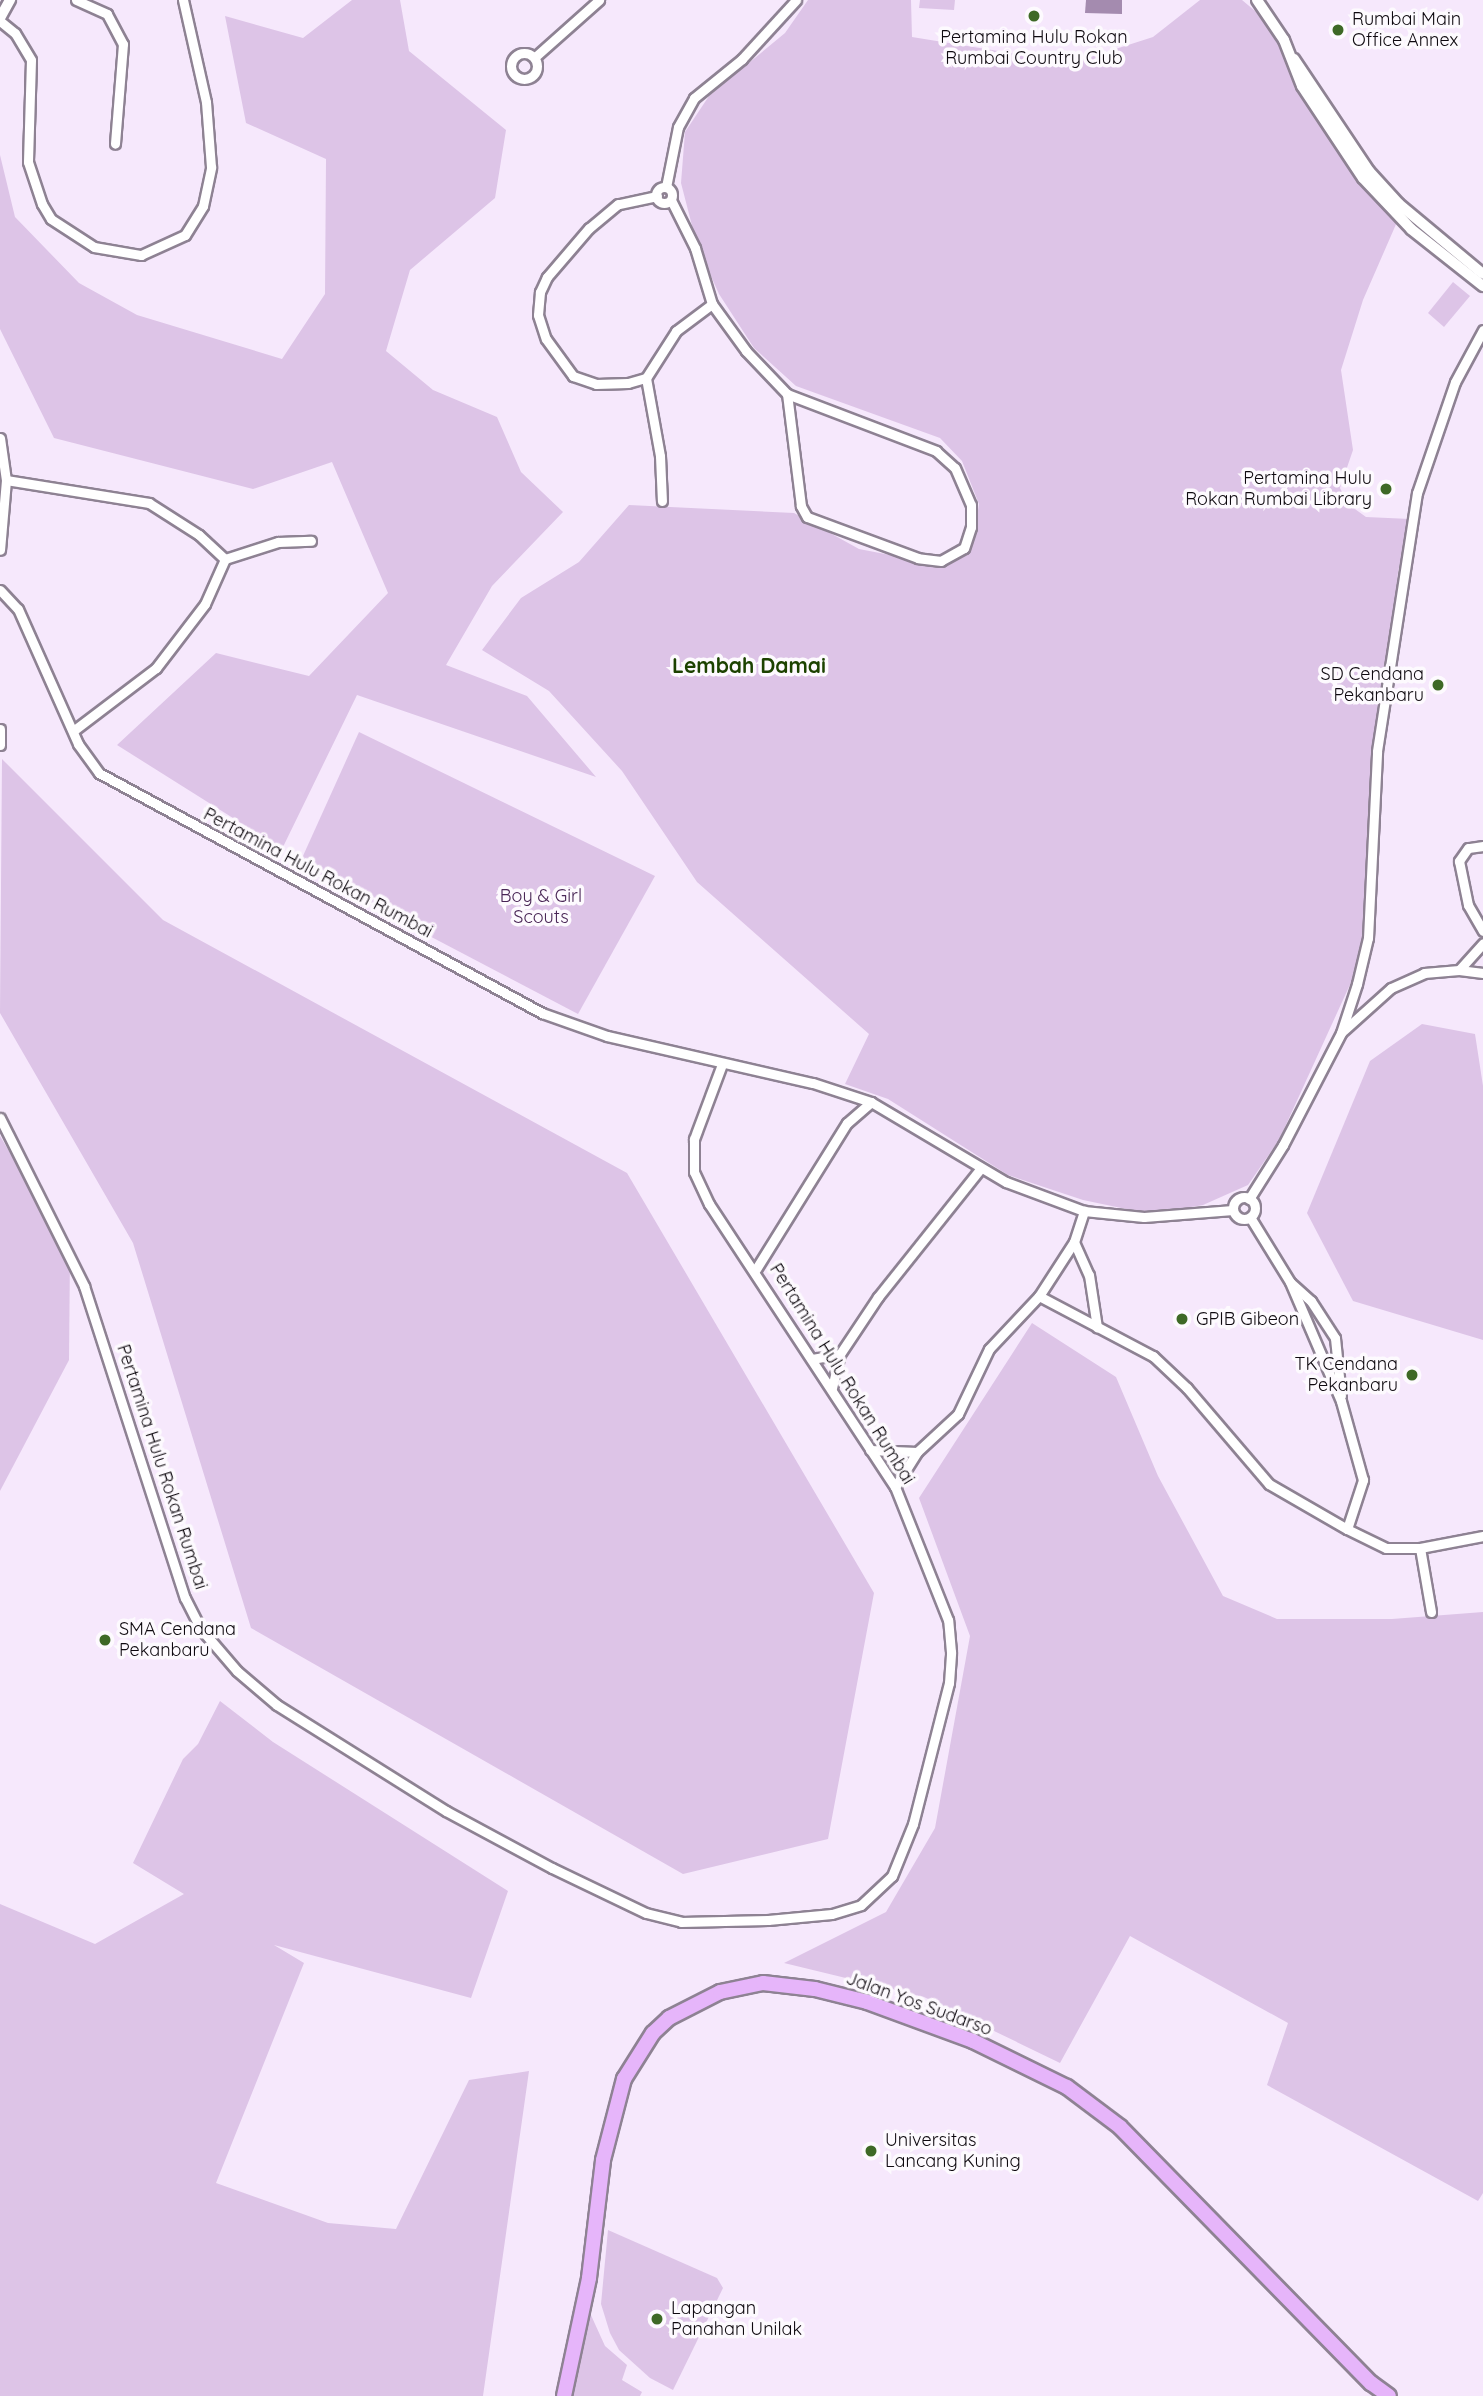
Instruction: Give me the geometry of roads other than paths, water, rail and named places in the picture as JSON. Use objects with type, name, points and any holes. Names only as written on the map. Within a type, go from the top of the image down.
[{"type":"main road","name":"Jalan Yos Sudarso","points":[[564,2396],[589,2278],[603,2160],[624,2079],[653,2033],[669,2018],[720,1992],[763,1983],[815,1989],[867,2002],[973,2041],[1067,2087],[1120,2127],[1371,2383],[1389,2396]]},
{"type":"street","points":[[10,0],[0,20],[16,33],[31,60],[28,162],[42,204],[51,219],[88,244],[125,256],[141,255],[185,235],[203,206],[211,167],[206,102],[183,0]]},
{"type":"street","points":[[76,0],[107,14],[123,44],[115,145]]},
{"type":"street","points":[[535,57],[599,0]]},
{"type":"street","points":[[646,378],[596,384],[573,376],[546,340],[538,315],[540,292],[562,259],[618,204],[657,196],[666,187],[678,127],[694,98],[742,59],[796,0]]},
{"type":"street","points":[[1256,0],[1369,171],[1399,204],[1483,274]]},
{"type":"street","points":[[1294,60],[1302,86],[1363,178],[1411,229],[1483,286]]},
{"type":"street","points":[[666,187],[672,192],[671,200],[695,248],[712,304],[746,351],[787,394],[947,459],[971,505],[971,527],[964,548],[941,561],[918,558],[807,517],[797,481],[787,394]]},
{"type":"street","points":[[657,196],[662,203],[671,200]]},
{"type":"street","points":[[662,501],[660,456],[646,378],[676,331],[712,304]]},
{"type":"street","points":[[1250,1199],[1283,1145],[1341,1033],[1368,939],[1377,751],[1417,493],[1455,382],[1483,330]]},
{"type":"street","points":[[0,438],[6,480],[0,550]]},
{"type":"street","points":[[6,480],[149,503],[199,535],[225,559]]},
{"type":"street","points":[[73,731],[156,668],[205,604],[225,559],[278,542],[311,541]]},
{"type":"street","name":"Pertamina Hulu Rokan Rumbai","points":[[0,590],[18,609],[35,641],[87,762],[119,787],[542,1013],[607,1036],[813,1083],[871,1102],[981,1168],[1042,1198],[1084,1211],[1144,1217],[1233,1210]]},
{"type":"street","points":[[0,729],[0,744]]},
{"type":"street","points":[[1483,846],[1468,848],[1459,861],[1468,905],[1483,932]]},
{"type":"street","points":[[1459,970],[1483,943]]},
{"type":"street","points":[[1341,1033],[1391,988],[1424,973],[1459,970],[1483,974]]},
{"type":"street","name":"Pertamina Hulu Rokan Rumbai","points":[[0,1118],[84,1286],[173,1565],[201,1629],[215,1647],[277,1705],[446,1811],[646,1913],[704,1923],[832,1914],[861,1905],[892,1876],[916,1812],[949,1683],[951,1652],[948,1620],[895,1487],[756,1269],[709,1204],[694,1172],[694,1139],[722,1064]]},
{"type":"street","points":[[756,1269],[847,1123],[871,1102]]},
{"type":"street","points":[[832,1388],[840,1354],[906,1259],[981,1168]]},
{"type":"street","points":[[1250,1199],[1238,1199],[1233,1210],[1240,1218],[1250,1217]]},
{"type":"street","points":[[1250,1199],[1255,1208],[1250,1217]]},
{"type":"street","points":[[895,1487],[917,1452],[958,1415],[989,1349],[1039,1296],[1074,1242],[1084,1211]]},
{"type":"street","points":[[1250,1217],[1290,1282],[1341,1401],[1363,1480],[1347,1529]]},
{"type":"street","points":[[1074,1242],[1089,1275],[1097,1327]]},
{"type":"street","points":[[1290,1282],[1311,1301],[1335,1338],[1341,1401]]},
{"type":"street","points":[[1039,1296],[1153,1356],[1187,1388],[1269,1484],[1347,1529],[1386,1548],[1420,1548],[1483,1536]]},
{"type":"street","points":[[812,1359],[840,1354]]},
{"type":"street","points":[[870,1450],[917,1452]]},
{"type":"street","points":[[1420,1548],[1430,1612]]},
{"type":"place","name":"Pertamina Hulu Rokan Rumbai Country Club","points":[[1034,16]]},
{"type":"place","name":"Rumbai Main Office Annex","points":[[1338,30]]},
{"type":"place","name":"Pertamina Hulu Rokan Rumbai Library","points":[[1386,489]]},
{"type":"place","name":"SD Cendana Pekanbaru","points":[[1438,685]]},
{"type":"place","name":"GPIB Gibeon","points":[[1182,1319]]},
{"type":"place","name":"TK Cendana Pekanbaru","points":[[1412,1375]]},
{"type":"place","name":"SMA Cendana Pekanbaru","points":[[105,1640]]},
{"type":"place","name":"Universitas Lancang Kuning","points":[[871,2151]]},
{"type":"place","name":"Lapangan Panahan Unilak","points":[[657,2319]]},
{"type":"district","name":"Lembah Damai","points":[[749,665]]},
{"type":"park label","name":"Boy & Girl Scouts","points":[[541,907]]}]
